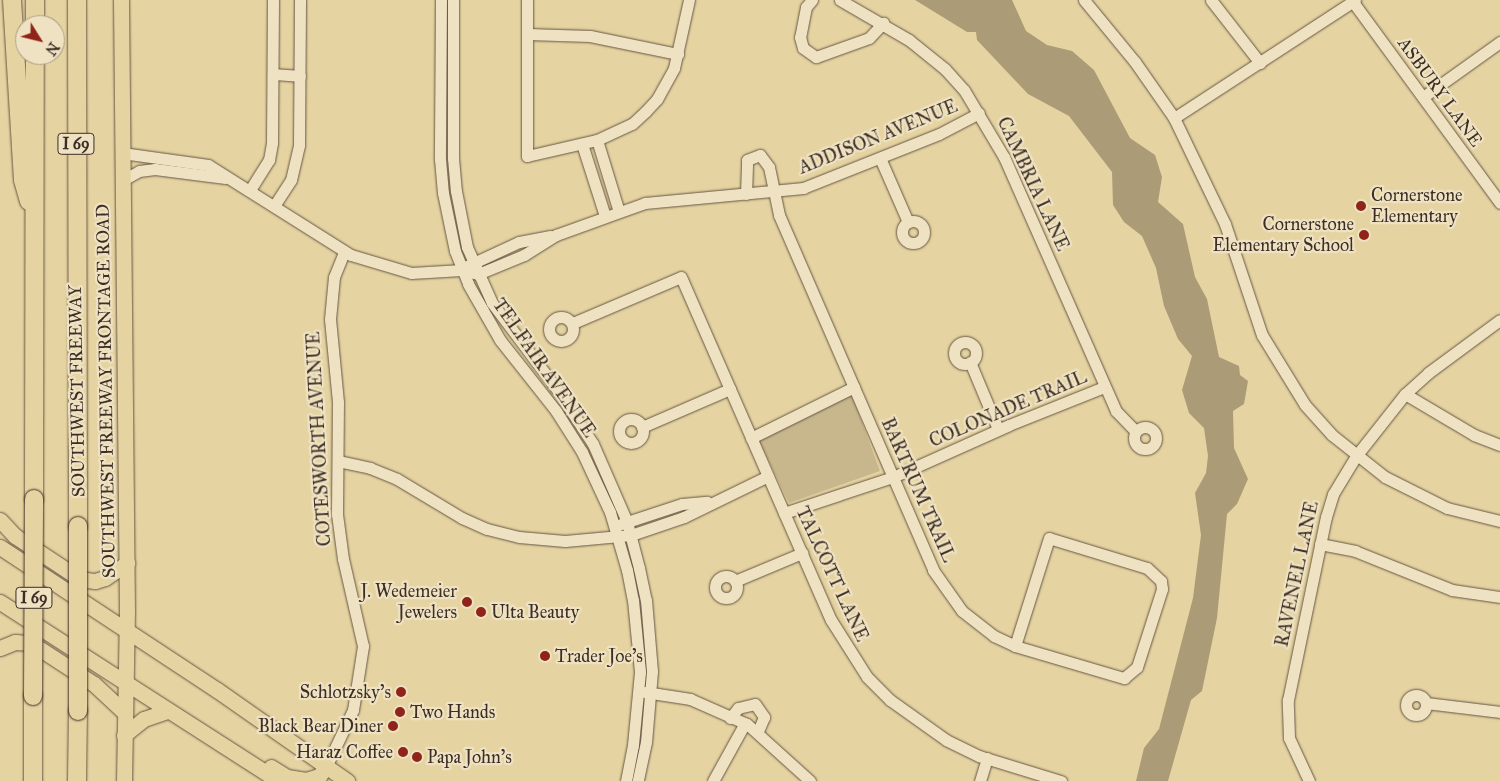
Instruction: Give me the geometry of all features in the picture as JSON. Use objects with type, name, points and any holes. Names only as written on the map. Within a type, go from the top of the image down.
[{"type":"highway","points":[[12,0],[23,180],[35,220]]},
{"type":"highway","points":[[35,0],[35,15]]},
{"type":"highway","name":"SOUTHWEST FREEWAY","points":[[77,0],[77,781]]},
{"type":"highway","name":"I 69","points":[[33,781],[35,65]]},
{"type":"main road","name":"SOUTHWEST FREEWAY FRONTAGE ROAD","points":[[121,0],[127,563],[124,781]]},
{"type":"main road","points":[[0,520],[15,536],[80,579],[95,581],[105,578],[127,563]]},
{"type":"main road","points":[[0,547],[127,630],[348,781]]},
{"type":"main road","points":[[0,602],[166,712],[279,781]]},
{"type":"main road","points":[[0,648],[14,642],[31,643],[94,684],[124,712]]},
{"type":"main road","points":[[124,735],[144,719],[166,712]]},
{"type":"main road","points":[[224,748],[244,751],[296,780],[316,778],[326,767]]},
{"type":"street","points":[[250,190],[268,160],[273,74],[273,0]]},
{"type":"street","points":[[274,206],[296,164],[299,145],[300,0]]},
{"type":"street","name":"TELFAIR AVENUE","points":[[441,0],[440,159],[449,225],[462,270],[500,340],[573,436],[596,480],[619,538],[633,600],[639,693],[626,781]]},
{"type":"street","name":"TELFAIR AVENUE","points":[[453,0],[453,158],[461,222],[473,261],[497,311],[583,427],[603,464],[631,535],[646,600],[651,692],[638,781]]},
{"type":"street","points":[[527,0],[527,156],[597,140],[624,128],[645,112],[666,84],[678,54],[689,0]]},
{"type":"street","points":[[812,0],[806,7],[800,37],[803,48],[816,57],[870,38],[883,24]]},
{"type":"street","name":"CAMBRIA LANE","points":[[840,0],[883,24],[945,70],[979,113],[1004,157],[1116,412],[1135,432]]},
{"type":"street","points":[[1084,0],[1135,62],[1174,118],[1225,224],[1250,303],[1275,360],[1305,406],[1356,456],[1416,495],[1446,508],[1500,521]]},
{"type":"street","points":[[1211,0],[1260,63]]},
{"type":"street","points":[[1174,118],[1354,1]]},
{"type":"street","name":"ASBURY LANE","points":[[1354,1],[1500,203]]},
{"type":"street","points":[[527,34],[590,36],[678,54]]},
{"type":"street","points":[[1423,97],[1500,42]]},
{"type":"street","points":[[273,74],[300,76]]},
{"type":"street","name":"ADDISON AVENUE","points":[[462,270],[473,261],[519,242],[556,235],[605,216],[670,199],[773,193],[803,188],[939,134],[979,113]]},
{"type":"street","points":[[597,140],[619,212]]},
{"type":"street","points":[[582,144],[605,216]]},
{"type":"street","points":[[122,153],[194,162],[216,169],[344,252],[411,273],[462,270],[478,274]]},
{"type":"street","name":"BARTRUM TRAIL","points":[[746,194],[747,160],[760,155],[769,167],[779,215],[933,570],[951,600],[976,624],[1015,646],[1116,678],[1129,676],[1137,667],[1162,589],[1158,576],[1147,568],[1049,538],[1015,646]]},
{"type":"street","points":[[880,158],[908,222]]},
{"type":"street","points":[[123,180],[139,171],[155,169],[232,179]]},
{"type":"street","points":[[1490,188],[1500,181]]},
{"type":"street","name":"ADDISON AVENUE","points":[[478,274],[524,255],[556,235]]},
{"type":"street","name":"COTESWORTH AVENUE","points":[[326,767],[353,710],[363,646],[339,532],[338,402],[330,320],[334,276],[344,252]]},
{"type":"street","name":"TALCOTT LANE","points":[[573,323],[681,277],[831,620],[867,677],[915,720],[946,740],[987,758],[1061,781]]},
{"type":"street","name":"RAVENEL LANE","points":[[1306,780],[1289,738],[1288,714],[1320,544],[1334,494],[1356,456],[1405,394],[1428,373],[1500,320]]},
{"type":"street","points":[[970,362],[998,429]]},
{"type":"street","points":[[751,438],[854,387]]},
{"type":"street","name":"COLONADE TRAIL","points":[[784,513],[893,477],[998,429],[1104,387]]},
{"type":"street","points":[[642,426],[730,389]]},
{"type":"street","points":[[1405,394],[1474,435],[1500,445]]},
{"type":"street","points":[[338,462],[370,468],[397,478],[462,518],[487,529],[543,540],[619,538],[631,535],[684,517],[711,501],[768,476]]},
{"type":"street","points":[[615,525],[682,504],[711,501]]},
{"type":"street","points":[[1320,544],[1355,551],[1452,590],[1500,597]]},
{"type":"street","points":[[735,580],[802,553]]},
{"type":"street","points":[[639,693],[651,692],[690,699],[745,723],[758,731],[810,781]]},
{"type":"street","points":[[1426,703],[1500,712]]},
{"type":"street","points":[[730,718],[738,708],[755,704],[764,717],[758,731]]},
{"type":"street","points":[[713,781],[745,723]]},
{"type":"street","points":[[980,781],[987,758]]},
{"type":"shaded area","points":[[915,0],[1012,0],[1026,31],[1047,45],[1072,51],[1094,70],[1130,138],[1155,155],[1162,177],[1158,202],[1183,224],[1195,277],[1207,299],[1219,357],[1239,366],[1240,375],[1248,381],[1244,404],[1233,411],[1234,448],[1248,479],[1237,504],[1227,514],[1217,618],[1202,691],[1191,700],[1168,781],[1136,781],[1144,748],[1159,729],[1193,598],[1201,535],[1195,493],[1206,473],[1208,456],[1204,428],[1189,413],[1182,390],[1192,356],[1178,339],[1164,306],[1156,268],[1142,236],[1124,222],[1113,205],[1112,172],[1069,116],[1028,94],[977,40],[976,32],[967,32]]},
{"type":"shaded area","points":[[851,393],[880,471],[789,503],[758,438]]},
{"type":"place","name":"Cornerstone Elementary","points":[[1361,206]]},
{"type":"place","name":"Cornerstone Elementary School","points":[[1364,235]]},
{"type":"place","name":"J. Wedemeier Jewelers","points":[[467,602]]},
{"type":"place","name":"Ulta Beauty","points":[[481,612]]},
{"type":"place","name":"Trader Joe's","points":[[545,656]]},
{"type":"place","name":"Schlotzsky's","points":[[401,692]]},
{"type":"place","name":"Two Hands","points":[[400,712]]},
{"type":"place","name":"Black Bear Diner","points":[[393,726]]},
{"type":"place","name":"Haraz Coffee","points":[[403,752]]},
{"type":"place","name":"Papa John's","points":[[417,757]]}]
